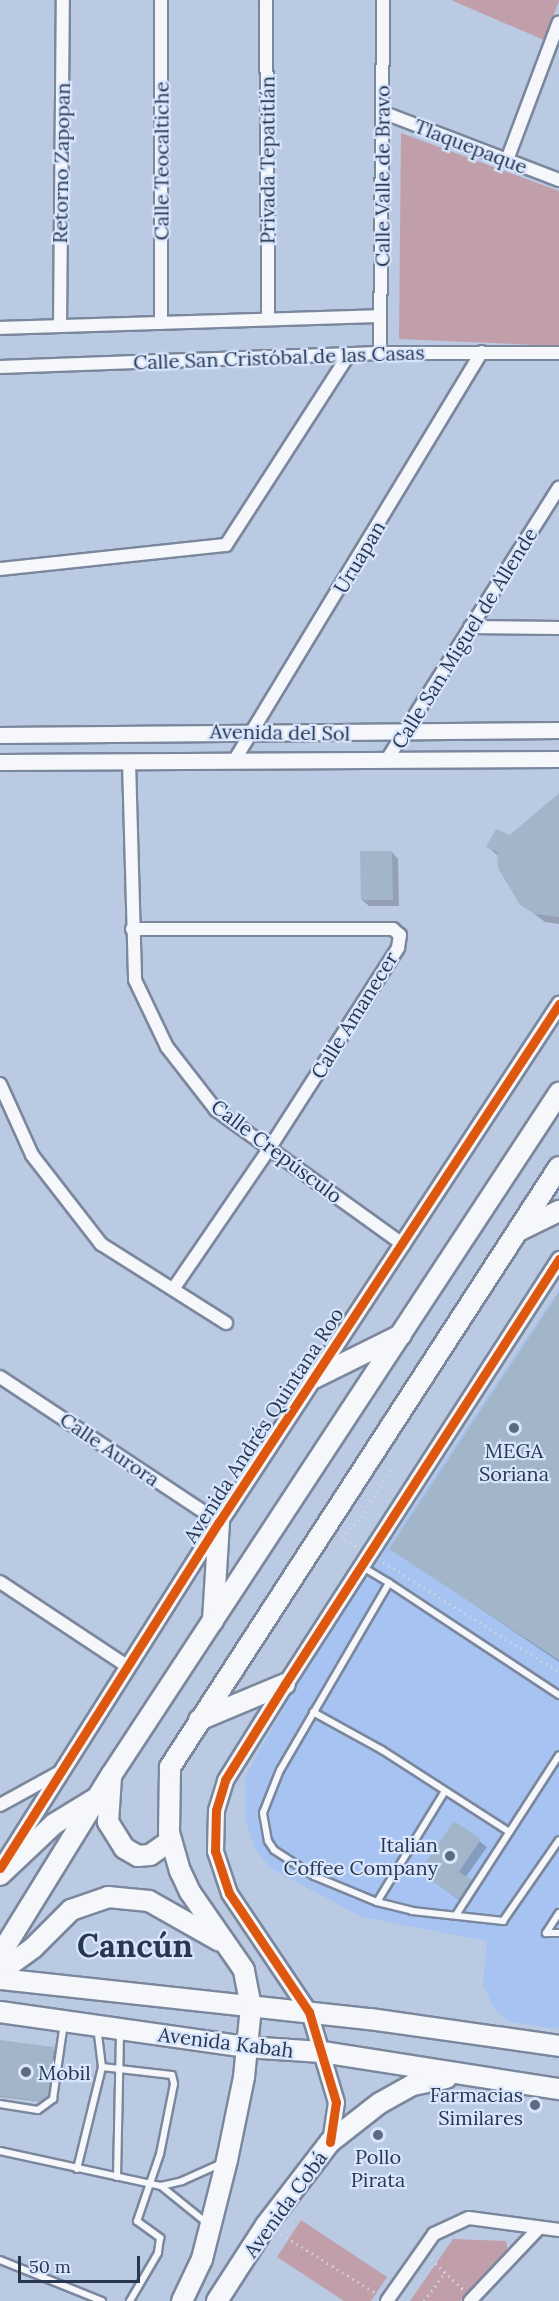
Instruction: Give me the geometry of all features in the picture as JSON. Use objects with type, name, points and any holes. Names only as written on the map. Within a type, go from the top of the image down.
[{"type":"main road","points":[[0,1955],[112,1774],[213,1624],[559,1093]]},
{"type":"main road","points":[[182,2301],[202,2259],[227,2160],[251,2007],[244,1970],[190,1892],[170,1841],[170,1767],[559,1167]]},
{"type":"main road","points":[[516,1233],[559,1211]]},
{"type":"main road","points":[[314,1378],[401,1335]]},
{"type":"main road","points":[[213,1624],[219,1522]]},
{"type":"main road","points":[[200,1720],[285,1684]]},
{"type":"main road","points":[[112,1774],[108,1822],[124,1848],[138,1856],[150,1855],[170,1841]]},
{"type":"main road","points":[[0,1875],[54,1824],[98,1797]]},
{"type":"main road","points":[[0,1972],[33,1948],[71,1910],[108,1897],[149,1901],[225,1943]]},
{"type":"main road","name":"Avenida Kabah","points":[[0,1978],[309,2012],[559,2046]]},
{"type":"main road","name":"Avenida Kabah","points":[[0,2012],[246,2047],[322,2052],[461,2076],[559,2089]]},
{"type":"main road","name":"Avenida Cobá","points":[[217,2301],[267,2225],[330,2142],[380,2103],[413,2085],[461,2076]]},
{"type":"street","name":"Retorno Zapopan","points":[[60,326],[63,0]]},
{"type":"street","name":"Calle Teocaltiche","points":[[160,323],[161,0]]},
{"type":"street","name":"Privada Tepatitlán","points":[[266,0],[268,319]]},
{"type":"street","name":"Calle Valle de Bravo","points":[[380,352],[383,0]]},
{"type":"street","points":[[507,160],[559,22]]},
{"type":"street","name":"Tlaquepaque","points":[[382,112],[559,180]]},
{"type":"street","points":[[0,328],[380,316]]},
{"type":"street","name":"Calle San Cristóbal de las Casas","points":[[0,367],[380,352],[559,352]]},
{"type":"street","name":"Uruapan","points":[[234,761],[255,731],[482,352]]},
{"type":"street","points":[[0,569],[226,545],[349,354]]},
{"type":"street","name":"Calle San Miguel de Allende","points":[[388,758],[559,488]]},
{"type":"street","points":[[470,627],[559,627]]},
{"type":"street","name":"Avenida del Sol","points":[[0,735],[255,731],[405,734],[559,730]]},
{"type":"street","name":"Avenida del Sol","points":[[0,762],[388,758],[559,759]]},
{"type":"street","name":"Calle Crepúsculo","points":[[129,762],[135,980],[167,1047],[216,1110],[404,1245]]},
{"type":"street","name":"Calle Amanecer","points":[[132,929],[393,928],[400,935],[398,948],[269,1149],[174,1288]]},
{"type":"street","name":"Avenida Andrés Quintana Roo","points":[[0,1868],[219,1522],[404,1245],[559,1004]]},
{"type":"street","points":[[0,1084],[32,1155],[100,1244],[174,1288],[226,1323]]},
{"type":"street","points":[[330,2142],[336,2102],[309,2012],[230,1893],[215,1851],[216,1810],[225,1780],[559,1259]]},
{"type":"street","name":"Calle Aurora","points":[[0,1377],[219,1522]]},
{"type":"street","points":[[0,1582],[127,1666]]},
{"type":"street","points":[[0,1805],[61,1772]]},
{"type":"street","points":[[388,2301],[434,2234],[470,2218],[559,2230]]},
{"type":"street","points":[[472,2300],[539,2228]]},
{"type":"lane","points":[[365,1560],[389,1583],[559,1695]]},
{"type":"lane","points":[[389,1583],[280,1770],[264,1813],[268,1841],[286,1860],[314,1876],[377,1902],[412,1911],[503,1921],[559,1840]]},
{"type":"lane","points":[[313,1712],[382,1750],[509,1832]]},
{"type":"lane","points":[[456,1915],[559,1755]]},
{"type":"lane","points":[[377,1902],[445,1791]]},
{"type":"lane","points":[[559,1913],[546,1933],[559,1933]]},
{"type":"lane","points":[[0,2104],[38,2110],[53,2099],[65,2020]]},
{"type":"lane","points":[[77,2169],[102,2067],[95,2024]]},
{"type":"lane","points":[[117,2177],[121,2115],[116,2067],[120,2029]]},
{"type":"lane","points":[[102,2067],[172,2075],[174,2084],[152,2184],[137,2221],[160,2238],[158,2253],[129,2301]]},
{"type":"lane","points":[[0,2151],[161,2186],[210,2226]]},
{"type":"lane","points":[[161,2186],[206,2172],[227,2160]]},
{"type":"lane","points":[[0,2260],[102,2301]]},
{"type":"path","points":[[391,1468],[361,1517],[342,1538],[365,1560],[559,1672]]},
{"type":"path","points":[[267,2225],[388,2301]]},
{"type":"path","points":[[422,2250],[472,2300]]},
{"type":"path","points":[[424,2301],[445,2272]]},
{"type":"shaded area","points":[[451,0],[559,0],[559,1],[544,40]]},
{"type":"shaded area","points":[[401,133],[559,191],[559,346],[399,339]]},
{"type":"shaded area","points":[[559,1289],[559,2029],[509,2022],[495,2010],[483,1985],[487,1941],[362,1917],[270,1868],[254,1847],[245,1818],[245,1777],[302,1674]]},
{"type":"shaded area","points":[[301,2220],[387,2277],[371,2301],[344,2301],[277,2257]]},
{"type":"shaded area","points":[[453,2239],[506,2241],[508,2251],[460,2301],[410,2301]]},
{"type":"building","points":[[559,793],[559,917],[535,914],[520,905],[498,868],[497,852],[486,847],[496,829],[510,835]]},
{"type":"building","points":[[360,851],[392,851],[393,900],[361,900]]},
{"type":"building","name":"MEGA Soriana","points":[[559,1292],[559,1660],[389,1549]]},
{"type":"building","name":"Italian Coffee Company","points":[[454,1821],[481,1839],[459,1872],[472,1880],[459,1899],[419,1872]]},
{"type":"building","name":"Mobil","points":[[0,2040],[54,2047],[48,2096],[41,2101],[0,2096]]},
{"type":"cycle path","points":[[0,1868],[219,1522],[559,1004]]},
{"type":"cycle path","points":[[330,2142],[336,2102],[309,2012],[229,1893],[215,1851],[216,1810],[225,1780],[559,1259]]},
{"type":"place","name":"MEGA Soriana","points":[[514,1428]]},
{"type":"place","name":"Italian Coffee Company","points":[[450,1856]]},
{"type":"place","name":"Mobil","points":[[26,2072]]},
{"type":"place","name":"Farmacias Similares","points":[[535,2105]]},
{"type":"place","name":"Pollo Pirata","points":[[378,2135]]},
{"type":"district","name":"Cancún","points":[[135,1946]]}]
